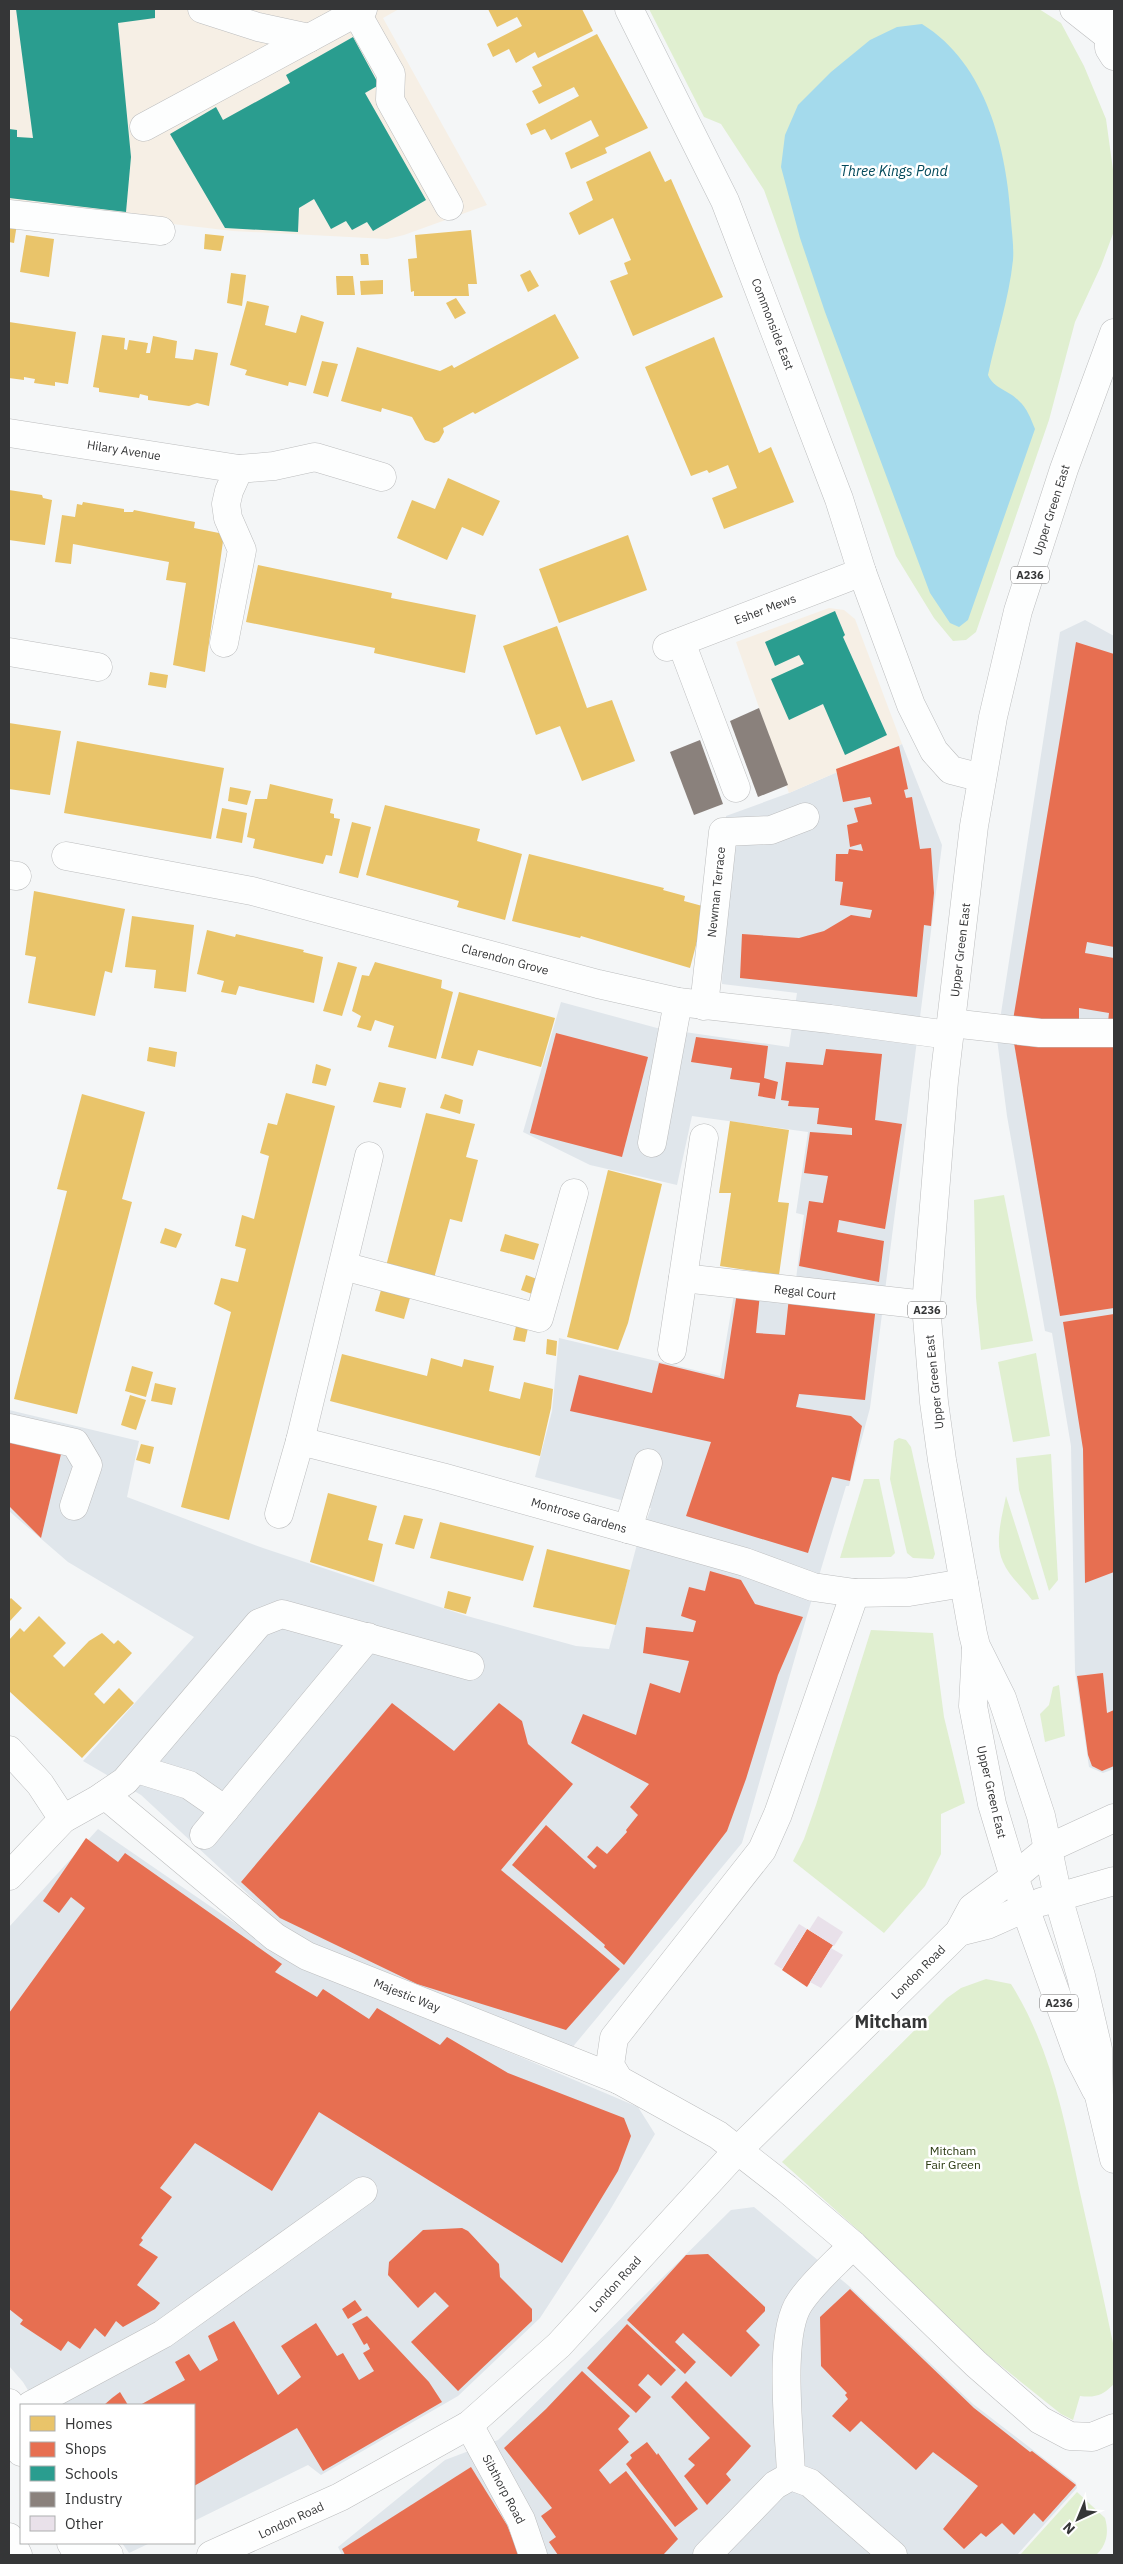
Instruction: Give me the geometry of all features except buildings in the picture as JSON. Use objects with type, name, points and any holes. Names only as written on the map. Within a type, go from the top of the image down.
[{"type":"street","points":[[202,9],[258,27],[309,38]]},
{"type":"street","name":"Commonside East","points":[[629,9],[725,201],[839,499],[862,572],[911,704],[934,751],[951,770],[982,778]]},
{"type":"street","points":[[1074,9],[1110,33]]},
{"type":"street","points":[[144,127],[359,11],[391,74],[390,100],[449,206]]},
{"type":"street","points":[[9,214],[161,231]]},
{"type":"street","name":"Upper Green East","points":[[1025,1908],[992,1804],[973,1706],[976,1646],[937,1422],[926,1305],[929,1246],[950,1029],[974,826],[993,717],[1018,611],[1064,469],[1114,333]]},
{"type":"street","name":"Hilary Avenue","points":[[9,433],[239,469],[274,466],[315,457],[382,477]]},
{"type":"street","points":[[224,643],[242,550],[228,518],[226,504],[229,491],[239,469]]},
{"type":"street","name":"Esher Mews","points":[[736,788],[674,644],[862,572]]},
{"type":"street","points":[[9,652],[98,667]]},
{"type":"street","name":"Newman Terrace","points":[[691,1004],[723,832],[771,830],[805,817]]},
{"type":"street","name":"Clarendon Grove","points":[[66,856],[252,891],[598,984],[691,1004],[830,1019],[950,1029],[1040,1033],[1114,1033]]},
{"type":"street","points":[[652,1143],[691,1004]]},
{"type":"street","points":[[672,1350],[704,1138]]},
{"type":"street","points":[[279,1514],[300,1442],[369,1156]]},
{"type":"street","points":[[343,1266],[539,1318],[574,1193]]},
{"type":"street","name":"Regal Court","points":[[683,1278],[926,1305]]},
{"type":"street","points":[[9,1428],[75,1443],[88,1465],[74,1506]]},
{"type":"street","name":"Montrose Gardens","points":[[300,1442],[449,1478],[745,1562],[814,1587],[856,1593]]},
{"type":"street","points":[[628,1529],[648,1463]]},
{"type":"street","points":[[619,2080],[610,2066],[614,2038],[762,1850],[778,1814],[856,1593],[909,1592],[964,1583]]},
{"type":"street","points":[[9,1876],[62,1819],[125,1782],[259,1623],[282,1614],[470,1666]]},
{"type":"street","points":[[204,1835],[368,1637]]},
{"type":"street","name":"Upper Green East","points":[[976,1646],[1002,1698],[1025,1766],[1049,1848],[1058,1897]]},
{"type":"street","points":[[9,1750],[40,1784],[62,1819]]},
{"type":"street","points":[[137,1769],[188,1785],[225,1810]]},
{"type":"street","name":"Majestic Way","points":[[105,1795],[275,1937],[307,1956],[619,2080],[718,2135],[786,2188],[853,2245],[976,2364],[1040,2420],[1070,2436],[1092,2437],[1114,2428]]},
{"type":"street","name":"London Road","points":[[211,2555],[340,2497],[469,2425],[559,2345],[737,2151],[959,1932],[972,1908],[1049,1848],[1114,1818]]},
{"type":"street","points":[[959,1932],[986,1925],[1025,1908],[1114,1880]]},
{"type":"street","name":"A236","points":[[1058,1897],[1081,1976],[1098,2049],[1099,2096],[1114,2160]]},
{"type":"street","name":"A236","points":[[1025,1908],[1078,2055],[1099,2096]]},
{"type":"street","points":[[37,2404],[163,2334],[363,2191]]},
{"type":"street","points":[[791,2476],[786,2353],[790,2323],[800,2302],[853,2245]]},
{"type":"street","points":[[17,2415],[20,2443]]},
{"type":"street","name":"Sibthorp Road","points":[[469,2425],[522,2520],[533,2555]]},
{"type":"street","points":[[707,2555],[775,2485],[791,2476],[810,2483],[893,2555]]},
{"type":"street","points":[[9,2537],[18,2555]]},
{"type":"street","points":[[72,2544],[78,2555]]},
{"type":"street","points":[[96,2544],[109,2555]]},
{"type":"shaded area","points":[[9,9],[399,9],[383,18],[487,205],[404,235],[387,239],[233,231],[9,205]]},
{"type":"shaded area","points":[[829,608],[844,610],[855,619],[902,744],[789,793],[736,642]]},
{"type":"shaded area","points":[[1085,620],[1114,636],[1114,1769],[1103,1773],[1089,1767],[1075,1671],[1071,1446],[1052,1333],[1045,1331],[1007,1116],[997,1039],[1060,632]]},
{"type":"shaded area","points":[[902,744],[942,845],[870,1408],[849,1486],[846,1486],[806,1619],[742,1843],[571,2049],[347,1962],[289,1932],[141,1795],[83,1761],[194,1637],[68,1562],[9,1511],[9,1410],[139,1441],[127,1497],[263,1548],[467,1616],[576,1646],[609,1649],[636,1548],[651,1508],[535,1477],[552,1411],[559,1338],[720,1376],[735,1289],[796,1279],[804,1215],[796,1213],[808,1132],[692,1116],[677,1185],[590,1165],[523,1132],[561,1002],[657,1028],[789,1047],[797,993],[722,984],[726,816],[789,793]]},
{"type":"shaded area","points":[[98,1829],[300,1968],[374,1995],[638,2107],[655,2134],[607,2215],[540,2318],[458,2396],[321,2475],[308,2465],[195,2521],[195,2404],[36,2404],[23,2382],[9,2366],[9,1927]]},
{"type":"shaded area","points":[[754,2207],[849,2286],[973,2404],[1076,2483],[1077,2488],[1017,2555],[342,2555],[338,2547],[445,2460],[498,2440],[731,2210]]},
{"type":"shaded area","points":[[123,2544],[148,2544],[129,2553]]},
{"type":"green space","points":[[649,9],[1039,9],[1061,23],[1084,66],[1106,119],[1114,177],[1114,231],[1101,266],[1075,322],[1049,420],[976,632],[966,640],[953,641],[934,618],[896,556],[764,190],[721,124],[704,117]]},
{"type":"green space","points":[[1004,1195],[1033,1341],[981,1350],[976,1298],[974,1200]]},
{"type":"green space","points":[[1036,1353],[1050,1436],[1013,1442],[998,1362]]},
{"type":"green space","points":[[899,1438],[906,1440],[911,1447],[935,1554],[933,1559],[913,1558],[907,1553],[890,1479],[894,1441]]},
{"type":"green space","points":[[1051,1454],[1058,1580],[1049,1591],[1019,1490],[1016,1458]]},
{"type":"green space","points":[[864,1479],[879,1479],[895,1553],[891,1557],[840,1558]]},
{"type":"green space","points":[[1006,1496],[1039,1599],[1032,1600],[1009,1572],[1000,1555],[999,1538]]},
{"type":"green space","points":[[871,1630],[933,1633],[944,1717],[965,1803],[941,1814],[941,1854],[925,1886],[884,1933],[793,1861],[804,1839],[816,1805]]},
{"type":"green space","points":[[1059,1685],[1065,1736],[1045,1742],[1040,1714],[1049,1705],[1053,1687]]},
{"type":"green space","name":"Mitcham Fair Green","points":[[986,1979],[1011,1984],[1025,2008],[1046,2057],[1068,2135],[1114,2348],[1114,2384],[1099,2395],[1091,2397],[1080,2396],[1073,2420],[1061,2414],[985,2353],[859,2231],[782,2162],[947,1998],[961,1988]]},
{"type":"green space","points":[[1077,2492],[1105,2518],[1106,2538],[1100,2551],[1096,2555],[1020,2555]]},
{"type":"water","name":"Three Kings Pond","points":[[922,24],[944,41],[963,62],[978,85],[998,138],[1009,194],[1013,255],[1009,289],[988,375],[994,383],[1022,404],[1035,429],[968,620],[959,627],[950,623],[930,593],[825,312],[800,238],[781,167],[785,135],[798,105],[831,72],[870,40],[897,27]]},
{"type":"district","name":"Mitcham","points":[[891,2021]]}]
